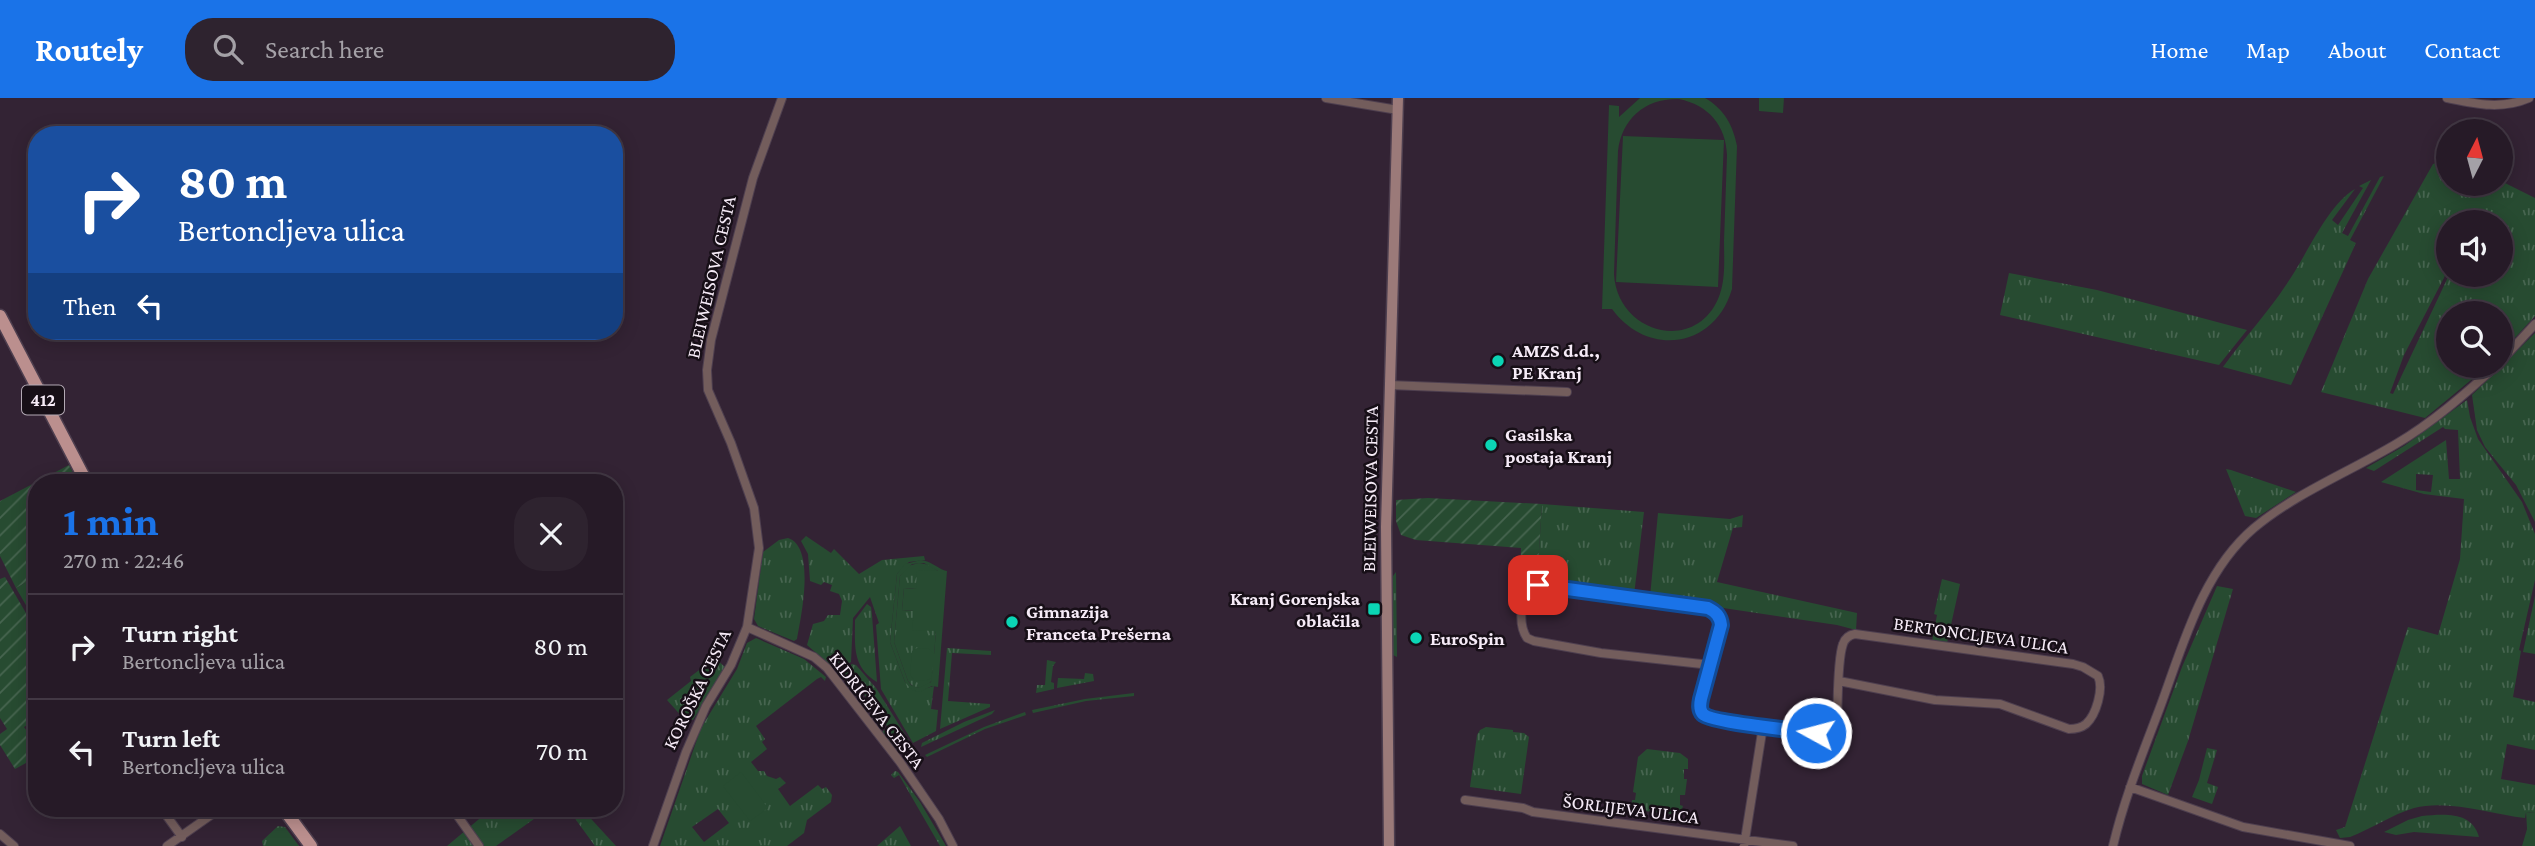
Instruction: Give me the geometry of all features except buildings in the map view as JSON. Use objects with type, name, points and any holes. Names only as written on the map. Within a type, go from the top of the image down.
[{"type":"main road","name":"BLEIWEISOVA CESTA","points":[[1389,846],[1386,527],[1398,104]]},
{"type":"main road","name":"412","points":[[0,316],[82,474]]},
{"type":"main road","points":[[289,817],[310,846]]},
{"type":"street","name":"BLEIWEISOVA CESTA","points":[[747,627],[759,548],[754,508],[740,466],[708,390],[707,370],[712,340],[753,178],[782,98]]},
{"type":"street","name":"BLEIWEISOVA CESTA","points":[[1326,98],[1398,104]]},
{"type":"street","points":[[2447,98],[2486,106],[2512,105],[2529,98]]},
{"type":"street","points":[[2513,348],[2535,324]]},
{"type":"street","points":[[2113,846],[2130,787],[2193,622],[2217,573],[2234,550],[2252,530],[2274,513],[2398,443],[2436,417],[2482,378]]},
{"type":"street","name":"BLEIWEISOVA CESTA","points":[[1389,385],[1567,391]]},
{"type":"street","name":"BERTONCLJEVA ULICA","points":[[1710,666],[1601,653],[1534,641],[1527,638],[1521,627],[1524,596],[1531,587],[1538,585],[1714,611],[1720,620],[1710,666],[1700,705],[1704,715],[1763,726],[1819,733],[1834,730],[1837,724],[1839,681],[1842,645],[1849,635],[1855,634],[2073,664],[2098,676],[2102,689],[2087,724],[2069,729],[2000,704],[1916,697],[1839,681]]},
{"type":"street","name":"KOROŠKA CESTA","points":[[653,846],[686,752],[706,706],[731,665],[747,627]]},
{"type":"street","name":"KIDRIČEVA CESTA","points":[[747,627],[814,657],[827,668],[900,762],[939,819],[953,846]]},
{"type":"street","points":[[1744,843],[1763,726]]},
{"type":"street","points":[[2130,787],[2243,827],[2349,845]]},
{"type":"street","name":"ŠORLIJEVA ULICA","points":[[1465,800],[1744,843],[1793,846]]},
{"type":"street","points":[[168,817],[182,837]]},
{"type":"street","points":[[167,846],[210,817]]},
{"type":"street","points":[[458,817],[479,846]]},
{"type":"street","points":[[0,834],[14,846]]},
{"type":"street","points":[[2289,846],[2292,836]]},
{"type":"green space","points":[[1640,98],[1705,98],[1722,112],[1735,138],[1737,146],[1732,289],[1723,309],[1711,324],[1696,334],[1679,340],[1661,340],[1644,335],[1627,325],[1612,309],[1602,309],[1609,105],[1619,106],[1619,117]],"holes":[[[1667,100],[1689,102],[1707,111],[1714,118],[1726,144],[1723,278],[1721,292],[1707,316],[1692,327],[1675,331],[1658,329],[1642,322],[1628,311],[1618,294],[1614,274],[1618,151],[1620,139],[1630,120],[1646,106]]]},
{"type":"green space","points":[[1759,98],[1784,98],[1783,113],[1759,111]]},
{"type":"green space","points":[[1623,136],[1724,140],[1718,287],[1616,282]]},
{"type":"green space","points":[[2436,163],[2436,196],[2513,196],[2513,187],[2535,198],[2535,316],[2513,340],[2513,301],[2437,301],[2443,287],[2513,287],[2513,210],[2436,210],[2436,287],[2439,287],[2404,355],[2390,393],[2393,394],[2436,303],[2436,378],[2473,378],[2425,418],[2321,392],[2368,279],[2433,164]]},
{"type":"green space","points":[[2384,176],[2350,240],[2356,243],[2291,385],[2223,367],[2279,296],[2335,207],[2355,189],[2332,220],[2338,225],[2363,188],[2359,186],[2371,180],[2342,233],[2348,236],[2380,177]]},
{"type":"green space","points":[[2009,273],[2097,290],[2247,330],[2219,365],[2000,315]]},
{"type":"green space","points":[[2535,333],[2535,522],[2516,485],[2485,447],[2477,430],[2472,395],[2489,378],[2513,378],[2513,355]]},
{"type":"green space","points":[[2467,400],[2478,439],[2522,502],[2535,534],[2535,580],[2519,650],[2521,651],[2513,697],[2535,702],[2535,750],[2507,744],[2501,779],[2535,785],[2535,813],[2526,812],[2525,818],[2455,806],[2427,806],[2414,808],[2350,837],[2340,838],[2336,830],[2345,827],[2408,627],[2438,635],[2460,559],[2464,499],[2424,494],[2381,482],[2446,440],[2449,479],[2460,479],[2458,430],[2443,427],[2374,471],[2366,468],[2404,446]],"holes":[[[2416,474],[2433,475],[2431,492],[2416,490]]]},
{"type":"green space","points":[[69,465],[74,474],[52,474]]},
{"type":"green space","points":[[2226,469],[2296,492],[2256,518],[2245,516]]},
{"type":"green space","points":[[28,486],[28,581],[16,588],[0,556],[0,501]]},
{"type":"green space","points":[[1428,498],[1542,504],[1537,582],[1520,582],[1521,548],[1416,540],[1401,535],[1396,521],[1396,500]]},
{"type":"green space","points":[[1542,504],[1644,512],[1634,595],[1537,582]]},
{"type":"green space","points":[[1658,513],[1730,519],[1743,515],[1742,527],[1733,528],[1717,582],[1857,613],[1856,630],[1650,597]]},
{"type":"green space","points":[[806,536],[831,553],[834,549],[859,574],[882,560],[924,556],[925,560],[909,562],[897,574],[890,642],[905,682],[916,691],[934,686],[931,709],[938,710],[936,731],[913,743],[881,689],[876,625],[879,623],[870,597],[853,618],[851,662],[837,671],[807,645],[813,624],[824,621],[828,615],[840,615],[842,601],[839,594],[830,591],[832,585],[810,581],[808,554],[801,541]]},
{"type":"green space","points":[[788,538],[797,544],[804,568],[801,615],[797,639],[794,641],[758,626],[754,619],[763,552],[779,540]]},
{"type":"green space","points":[[921,560],[947,571],[938,687],[932,686],[919,692],[912,690],[905,682],[890,642],[897,574],[905,564]],"holes":[[[924,563],[938,571],[917,570],[916,589],[904,588],[902,610],[914,611],[912,630],[936,631],[934,654],[929,649],[917,648],[912,651],[910,675],[914,680],[926,681],[931,678],[933,666],[931,682],[919,688],[908,681],[894,642],[900,576],[912,564]]]},
{"type":"green space","points":[[919,563],[930,565],[939,572],[916,589],[904,588],[902,610],[914,611],[936,631],[932,680],[920,688],[908,681],[894,642],[900,576],[908,566]]},
{"type":"green space","points":[[1396,572],[1397,657],[1393,655],[1392,586]]},
{"type":"green space","points":[[5,577],[28,617],[28,725],[24,727],[28,733],[28,762],[15,769],[0,745],[0,734],[7,729],[0,718],[0,579]]},
{"type":"green space","points":[[1942,579],[1960,584],[1947,643],[1932,641],[1937,615],[1934,614]]},
{"type":"green space","points":[[28,581],[28,609],[16,588]]},
{"type":"green space","points":[[2217,586],[2233,589],[2188,741],[2168,795],[2142,784],[2142,776],[2182,667]]},
{"type":"green space","points":[[2535,596],[2535,654],[2523,652]]},
{"type":"green space","points":[[867,604],[871,607],[877,682],[863,670],[855,647],[855,620]]},
{"type":"green space","points":[[756,638],[804,659],[826,677],[825,681],[821,677],[817,679],[756,726],[765,739],[762,742],[767,749],[751,762],[758,771],[764,771],[767,776],[776,779],[780,777],[786,783],[778,789],[790,806],[818,785],[822,789],[826,787],[832,795],[831,802],[807,820],[804,833],[787,846],[660,846],[701,728],[737,669],[747,643]],"holes":[[[718,809],[729,823],[704,842],[692,827]]]},
{"type":"green space","points":[[947,648],[991,651],[991,655],[952,653],[948,701],[990,704],[990,707],[940,729]]},
{"type":"green space","points":[[715,658],[726,668],[693,720],[684,719],[667,700],[691,681],[690,677]]},
{"type":"green space","points":[[1047,660],[1056,662],[1051,682],[1054,683],[1054,689],[1036,693],[1037,685],[1045,685]]},
{"type":"green space","points":[[852,664],[856,665],[876,688],[911,744],[905,753],[897,750],[882,732],[888,727],[849,674],[842,678],[839,673]]},
{"type":"green space","points":[[1085,673],[1093,674],[1094,681],[1057,688],[1058,678],[1084,679]]},
{"type":"green space","points":[[1134,693],[1134,696],[1086,701],[1033,713],[1032,710],[1085,699]]},
{"type":"green space","points":[[995,710],[992,714],[921,747],[922,743],[964,722]]},
{"type":"green space","points":[[1025,712],[1026,715],[985,729],[927,757],[925,755],[984,727]]},
{"type":"green space","points":[[1486,727],[1513,730],[1529,737],[1521,794],[1470,787],[1477,735]]},
{"type":"green space","points":[[2207,748],[2217,750],[2207,783],[2218,787],[2212,804],[2192,797]]},
{"type":"green space","points":[[1647,749],[1680,753],[1688,759],[1688,769],[1684,769],[1684,779],[1687,779],[1685,795],[1680,795],[1680,805],[1683,806],[1680,815],[1635,810],[1631,807],[1636,793],[1633,792],[1638,757]]},
{"type":"green space","points":[[895,771],[898,772],[920,802],[946,846],[940,846],[899,775],[894,778],[891,775]]},
{"type":"green space","points":[[741,772],[768,808],[750,821],[723,786]]},
{"type":"green space","points":[[2526,812],[2535,813],[2535,846],[2522,846],[2527,829]]},
{"type":"green space","points":[[2448,815],[2464,818],[2470,822],[2479,837],[2414,832],[2396,835],[2384,832],[2422,816]]},
{"type":"green space","points":[[481,817],[537,817],[496,846],[447,846]]},
{"type":"green space","points":[[574,817],[589,817],[616,846],[595,846]]},
{"type":"green space","points":[[278,826],[285,827],[299,846],[263,846],[262,841]]},
{"type":"green space","points":[[900,826],[911,846],[877,846]]},
{"type":"place","name":"AMZS d.d., PE Kranj","points":[[1498,361]]},
{"type":"place","name":"Gasilska postaja Kranj","points":[[1491,445]]},
{"type":"place","name":"Kranj Gorenjska oblačila","points":[[1374,609]]},
{"type":"place","name":"Gimnazija Franceta Prešerna","points":[[1012,622]]},
{"type":"place","name":"EuroSpin","points":[[1416,638]]},
{"type":"route","points":[[1538,585],[1714,611],[1719,615],[1721,625],[1701,699],[1701,711],[1704,715],[1709,718],[1816,733]]}]
